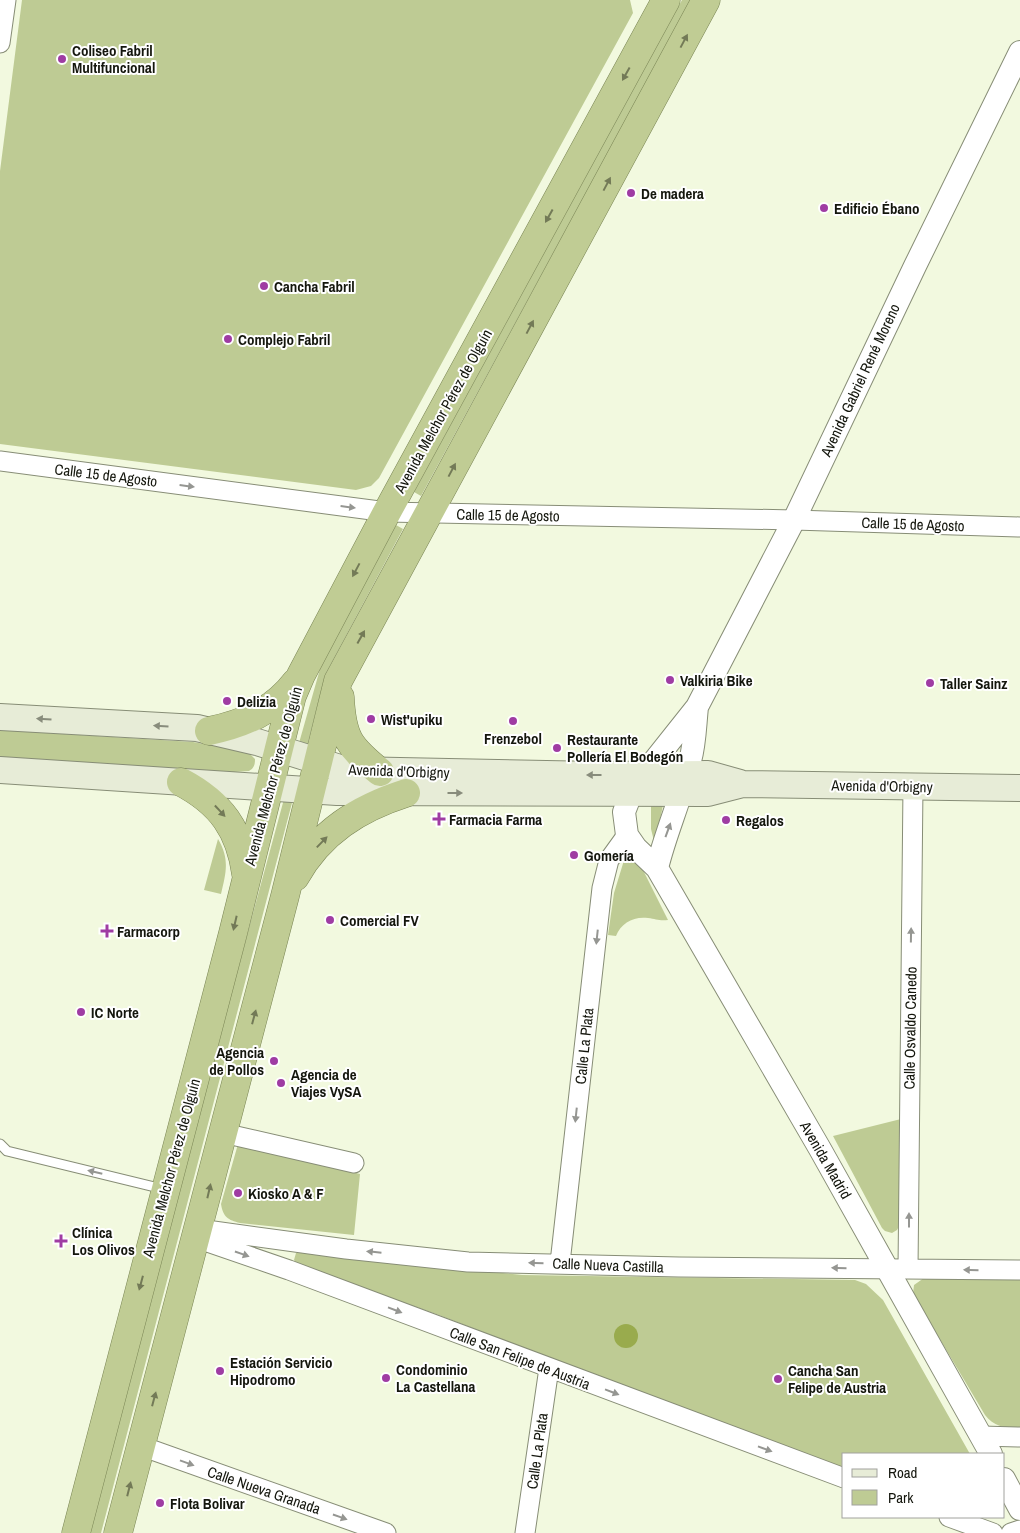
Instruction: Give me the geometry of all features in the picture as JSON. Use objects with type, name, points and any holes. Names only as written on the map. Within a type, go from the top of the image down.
[{"type":"highway","name":"Avenida Melchor Pérez de Olguín","points":[[76,1533],[154,1186],[246,875],[292,696],[301,675],[388,512],[666,0]]},
{"type":"highway","points":[[118,1533],[198,1233],[338,681],[706,0]]},
{"type":"highway","points":[[210,731],[238,724],[258,715],[282,697],[301,675]]},
{"type":"highway","points":[[338,681],[340,713],[348,740],[363,758],[380,772]]},
{"type":"highway","points":[[182,782],[202,794],[224,815],[239,842],[246,875]]},
{"type":"highway","points":[[285,896],[300,869],[320,844],[345,820],[384,800],[406,793]]},
{"type":"main road","name":"Avenida d'Orbigny","points":[[0,717],[196,728],[343,769],[637,784]]},
{"type":"main road","name":"Avenida d'Orbigny","points":[[0,770],[311,791],[406,793],[637,784],[684,784],[708,793],[744,784],[1020,788]]},
{"type":"street","points":[[0,43],[6,0]]},
{"type":"street","name":"Avenida Gabriel René Moreno","points":[[637,784],[697,707],[794,520],[911,273],[1020,52]]},
{"type":"street","name":"Calle 15 de Agosto","points":[[0,461],[388,512],[794,520],[1020,527]]},
{"type":"street","name":"Avenida Gabriel René Moreno","points":[[684,784],[691,758],[697,707]]},
{"type":"street","points":[[626,834],[624,812],[637,784]]},
{"type":"street","points":[[657,868],[663,843],[684,784]]},
{"type":"street","name":"Calle Osvaldo Canedo","points":[[898,1269],[913,786]]},
{"type":"street","name":"Avenida Madrid","points":[[626,834],[636,848],[657,868],[898,1269],[986,1445]]},
{"type":"street","name":"Calle La Plata","points":[[560,1263],[602,888],[609,860],[626,834]]},
{"type":"street","points":[[223,1133],[354,1163]]},
{"type":"street","name":"Calle Nueva Castilla","points":[[198,1233],[468,1262],[679,1267],[1020,1270]]},
{"type":"street","name":"Calle San Felipe de Austria","points":[[198,1233],[288,1270],[842,1477]]},
{"type":"street","points":[[288,1270],[285,1257],[287,1248],[294,1242]]},
{"type":"street","name":"Calle La Plata","points":[[525,1533],[549,1368]]},
{"type":"street","points":[[986,1445],[1020,1437]]},
{"type":"street","name":"Calle Nueva Granada","points":[[141,1446],[386,1533]]},
{"type":"street","points":[[1005,1481],[1020,1509]]},
{"type":"street","points":[[952,1518],[993,1533]]},
{"type":"street","points":[[1011,1533],[1020,1530]]},
{"type":"lane","points":[[0,1144],[7,1151],[154,1186]]},
{"type":"green space","name":"Complejo Fabril","points":[[22,0],[630,0],[633,13],[379,478],[371,486],[356,490],[0,444],[0,171]]},
{"type":"green space","points":[[682,0],[691,0],[421,496],[414,492]]},
{"type":"green space","points":[[396,525],[403,529],[326,673],[307,746],[299,743],[320,669]]},
{"type":"green space","points":[[0,730],[193,742],[248,752],[255,759],[255,763],[249,771],[219,773],[0,760]]},
{"type":"green space","points":[[284,799],[293,799],[101,1533],[89,1533],[173,1208]]},
{"type":"green space","points":[[651,805],[663,805],[655,845],[651,829]]},
{"type":"green space","points":[[218,839],[226,860],[221,894],[204,890]]},
{"type":"green space","points":[[629,853],[637,858],[668,920],[633,919],[621,927],[616,936],[608,935],[614,893],[625,857]]},
{"type":"green space","points":[[901,1119],[900,1224],[897,1230],[892,1233],[882,1228],[833,1136]]},
{"type":"green space","points":[[238,1144],[360,1174],[354,1235],[232,1221],[223,1212],[221,1204]]},
{"type":"green space","points":[[296,1253],[522,1275],[855,1280],[866,1284],[883,1300],[969,1453],[842,1453],[842,1467],[657,1400],[439,1315],[297,1265],[294,1260]]},
{"type":"green space","points":[[924,1278],[1020,1278],[1020,1428],[1000,1426],[992,1422],[985,1415],[913,1294],[914,1285]]},
{"type":"shaded area","points":[[626,1324],[635,1327],[638,1336],[635,1345],[626,1348],[617,1345],[614,1336],[617,1327]]},
{"type":"place","name":"Coliseo Fabril Multifuncional","points":[[62,59]]},
{"type":"place","name":"De madera","points":[[631,193]]},
{"type":"place","name":"Edificio Ébano","points":[[824,208]]},
{"type":"place","name":"Cancha Fabril","points":[[264,286]]},
{"type":"place","name":"Complejo Fabril","points":[[228,339]]},
{"type":"place","name":"Valkiria Bike","points":[[670,680]]},
{"type":"place","name":"Taller Sainz","points":[[930,683]]},
{"type":"place","name":"Delizia","points":[[227,701]]},
{"type":"place","name":"Wist'upiku","points":[[371,719]]},
{"type":"place","name":"Frenzebol","points":[[513,721]]},
{"type":"place","name":"Restaurante Pollería El Bodegón","points":[[557,748]]},
{"type":"place","name":"Farmacia Farma","points":[[439,819]]},
{"type":"place","name":"Regalos","points":[[726,820]]},
{"type":"place","name":"Gomería","points":[[574,855]]},
{"type":"place","name":"Comercial FV","points":[[330,920]]},
{"type":"place","name":"Farmacorp","points":[[107,931]]},
{"type":"place","name":"IC Norte","points":[[81,1012]]},
{"type":"place","name":"Agencia de Pollos","points":[[274,1061]]},
{"type":"place","name":"Agencia de Viajes VySA","points":[[281,1083]]},
{"type":"place","name":"Kiosko A & F","points":[[238,1193]]},
{"type":"place","name":"Clínica Los Olivos","points":[[61,1241]]},
{"type":"place","name":"Estación Servicio Hipodromo","points":[[220,1371]]},
{"type":"place","name":"Condominio La Castellana","points":[[386,1378]]},
{"type":"place","name":"Cancha San Felipe de Austria","points":[[778,1379]]},
{"type":"place","name":"Flota Bolivar","points":[[160,1503]]}]
